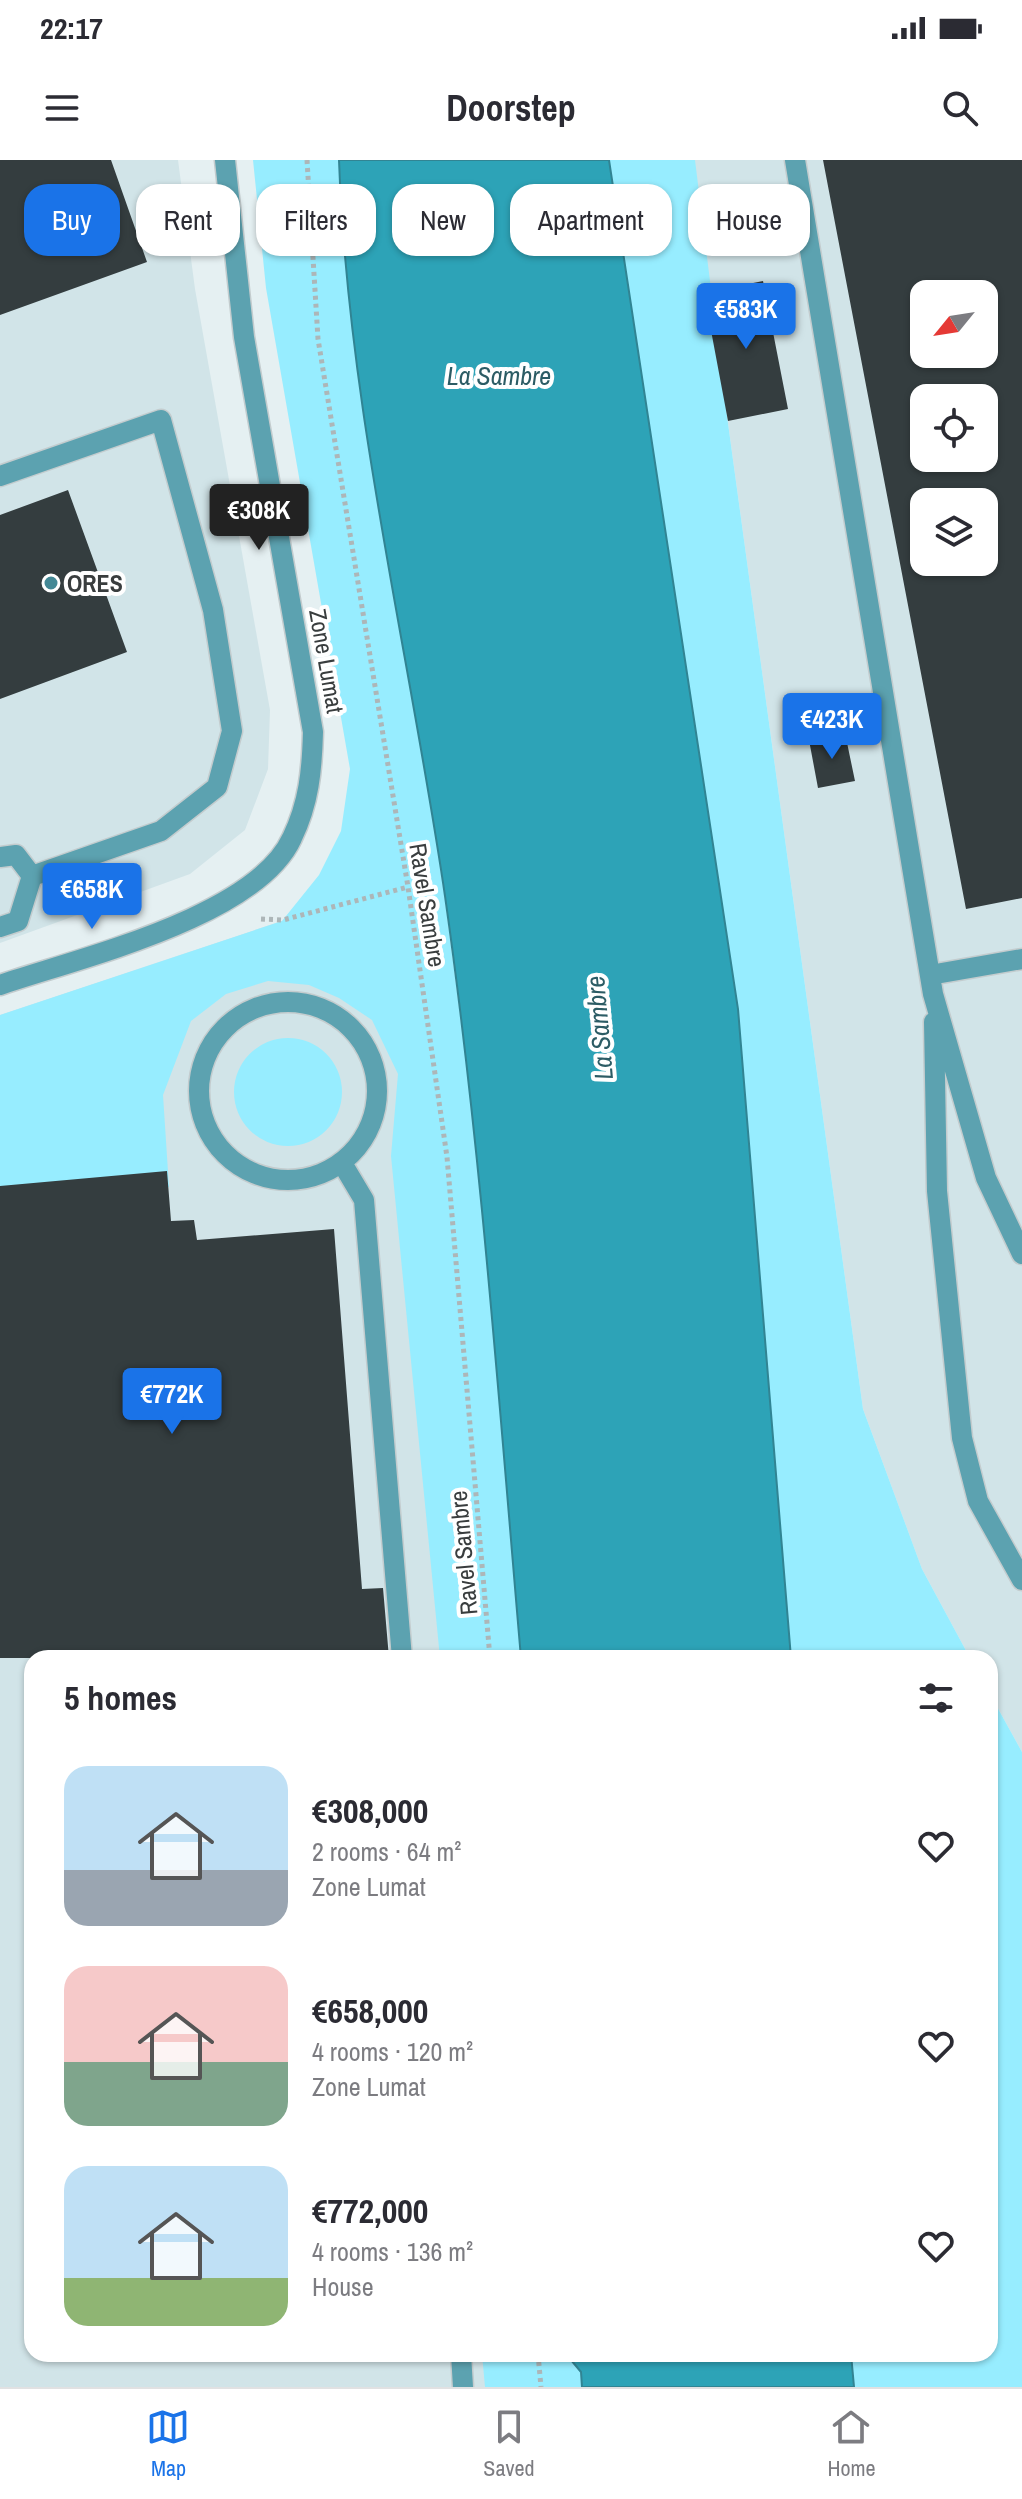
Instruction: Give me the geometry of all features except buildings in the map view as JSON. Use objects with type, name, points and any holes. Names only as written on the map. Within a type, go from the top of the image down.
[{"type":"street","name":"Zone Lumat","points":[[0,985],[198,917],[258,882],[291,841],[311,787],[313,732],[244,337],[225,160]]},
{"type":"street","points":[[795,160],[932,984],[986,1178],[1022,1254]]},
{"type":"street","points":[[0,476],[161,420],[213,610],[232,731],[217,787],[161,831],[32,876]]},
{"type":"street","points":[[0,857],[16,855],[32,876]]},
{"type":"street","points":[[0,927],[18,921],[32,876]]},
{"type":"street","points":[[932,984],[1022,959]]},
{"type":"street","points":[[932,984],[937,1191],[962,1438],[978,1501],[1022,1580]]},
{"type":"street","points":[[273,1002],[303,1002],[331,1012],[355,1031],[371,1056],[378,1085],[375,1115],[362,1142],[342,1163],[317,1176],[288,1180],[259,1175],[234,1161],[214,1140],[202,1115],[199,1086],[206,1056],[221,1031],[244,1012],[273,1002]]},
{"type":"street","points":[[342,1163],[364,1200],[401,1650]]},
{"type":"street","points":[[461,2362],[463,2387]]},
{"type":"path","name":"Ravel Sambre","points":[[307,160],[318,339],[408,887],[447,1157],[489,1650]]},
{"type":"path","points":[[254,919],[283,920],[408,887]]},
{"type":"path","points":[[539,2362],[541,2387]]},
{"type":"shaded area","points":[[0,160],[178,160],[181,184],[136,184],[136,256],[191,256],[270,710],[268,769],[245,830],[190,874],[0,943]]},
{"type":"shaded area","points":[[253,160],[339,160],[340,184],[256,184],[256,190]]},
{"type":"shaded area","points":[[609,160],[695,160],[698,184],[688,184],[688,256],[707,256],[863,1409],[922,1569],[966,1650],[790,1650],[738,1009],[624,256],[672,256],[672,184],[613,184]]},
{"type":"shaded area","points":[[692,160],[1022,160],[1022,1752],[998,1708],[998,1650],[966,1650],[922,1569],[863,1409],[705,256],[810,256],[810,184],[695,184]]},
{"type":"shaded area","points":[[263,256],[349,256],[444,893],[478,1152],[520,1650],[439,1650],[391,1156],[398,1074],[372,1020],[339,998],[309,985],[268,981],[226,994],[191,1021],[163,1095],[169,1187],[0,1200],[0,1015],[282,921],[319,875],[341,831],[350,769]]},
{"type":"shaded area","points":[[444,893],[520,1650],[24,1650],[24,2362],[570,2362],[581,2387],[0,2387],[0,1015],[306,913]]},
{"type":"shaded area","points":[[288,1038],[309,1042],[326,1054],[338,1071],[342,1092],[338,1113],[326,1130],[309,1142],[288,1146],[267,1142],[250,1130],[238,1113],[234,1092],[238,1071],[250,1054],[267,1042]]},
{"type":"shaded area","points":[[998,1708],[1022,1752],[1022,2387],[854,2387],[852,2362],[998,2362]]},
{"type":"shaded area","points":[[483,2362],[573,2362],[581,2372],[581,2387],[485,2387]]},
{"type":"water","name":"La Sambre","points":[[339,160],[609,160],[613,184],[510,184],[510,256],[624,256],[738,1009],[790,1650],[520,1650],[488,1276],[458,991],[354,345],[345,256],[376,256],[376,184],[341,184]]},
{"type":"water","points":[[573,2362],[852,2362],[854,2387],[582,2387],[581,2372]]},
{"type":"place","name":"ORES","points":[[51,583]]}]
